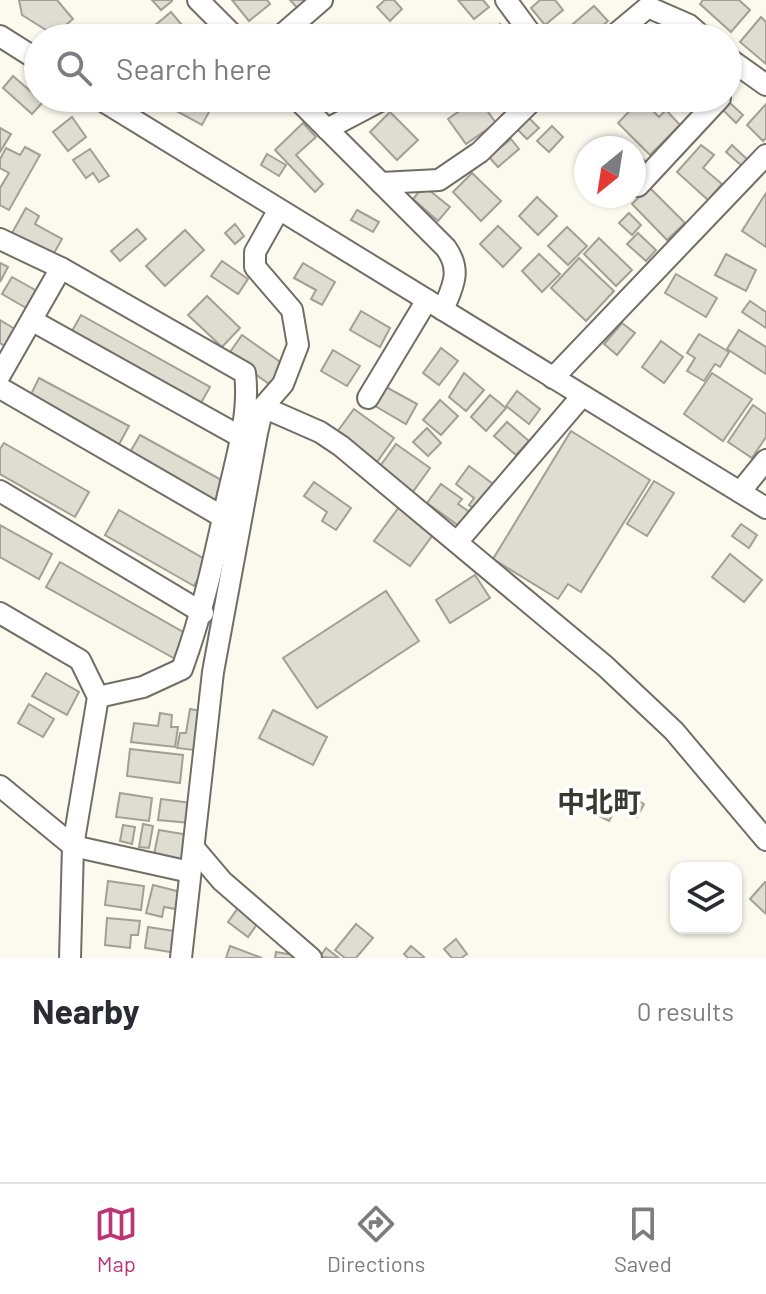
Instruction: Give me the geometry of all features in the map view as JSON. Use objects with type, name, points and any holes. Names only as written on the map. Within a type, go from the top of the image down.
[{"type":"street","points":[[198,0],[222,24]]},
{"type":"street","points":[[294,24],[322,0]]},
{"type":"street","points":[[506,0],[524,24]]},
{"type":"street","points":[[627,24],[649,4],[687,24]]},
{"type":"street","points":[[0,36],[24,51]]},
{"type":"street","points":[[742,69],[766,85]]},
{"type":"street","points":[[742,74],[745,71]]},
{"type":"street","points":[[120,112],[766,508]]},
{"type":"street","points":[[310,112],[452,257],[457,277],[368,398]]},
{"type":"street","points":[[327,129],[359,112]]},
{"type":"street","points":[[381,183],[439,180],[480,152],[521,112]]},
{"type":"street","points":[[646,177],[707,112]]},
{"type":"street","points":[[553,378],[766,155]]},
{"type":"street","points":[[181,958],[213,672],[263,407],[283,384],[298,345],[292,310],[255,267],[255,252],[278,211]]},
{"type":"street","points":[[0,239],[61,268],[245,373],[247,389],[241,437],[203,613],[182,669],[143,687],[98,697]]},
{"type":"street","points":[[3,363],[33,321],[61,268]]},
{"type":"street","points":[[33,321],[241,437]]},
{"type":"street","points":[[0,388],[223,517]]},
{"type":"street","points":[[458,541],[582,396]]},
{"type":"street","points":[[263,407],[320,432],[458,541],[518,597],[605,666],[674,731],[766,840]]},
{"type":"street","points":[[740,492],[766,460]]},
{"type":"street","points":[[0,491],[203,613]]},
{"type":"street","points":[[2,620],[80,660],[98,697],[73,846],[70,958]]},
{"type":"street","points":[[0,786],[73,846],[190,872]]},
{"type":"street","points":[[194,848],[222,881],[311,958]]},
{"type":"building","points":[[19,0],[57,0],[73,19],[67,24],[36,24],[22,15]]},
{"type":"building","points":[[152,0],[172,0],[172,1],[161,10]]},
{"type":"building","points":[[232,0],[267,0],[270,4],[249,21]]},
{"type":"building","points":[[290,0],[315,0],[301,12]]},
{"type":"building","points":[[385,0],[394,0],[402,9],[390,21],[377,7]]},
{"type":"building","points":[[458,0],[483,0],[489,7],[474,19]]},
{"type":"building","points":[[540,0],[555,0],[563,10],[544,24],[531,8]]},
{"type":"building","points":[[703,0],[739,0],[750,10],[738,24],[722,24],[700,4]]},
{"type":"building","points":[[594,6],[608,21],[604,24],[573,24]]},
{"type":"building","points":[[171,12],[181,24],[156,24]]},
{"type":"building","points":[[761,17],[766,22],[766,64],[742,44]]},
{"type":"building","points":[[13,76],[24,86],[24,107],[3,88]]},
{"type":"building","points":[[766,104],[766,138],[763,141],[747,125]]},
{"type":"building","points":[[178,112],[209,112],[202,125]]},
{"type":"building","points":[[390,112],[418,140],[397,160],[370,132]]},
{"type":"building","points":[[458,112],[488,112],[496,123],[466,144],[448,119]]},
{"type":"building","points":[[629,112],[654,112],[659,117],[668,112],[680,125],[650,155],[646,151],[646,136],[631,136],[618,123]]},
{"type":"building","points":[[725,112],[740,112],[743,115],[736,123]]},
{"type":"building","points":[[72,117],[86,137],[68,151],[53,132]]},
{"type":"building","points":[[528,117],[539,128],[527,139],[516,128]]},
{"type":"building","points":[[303,123],[316,137],[296,155],[323,184],[315,192],[275,150]]},
{"type":"building","points":[[552,126],[563,137],[549,152],[537,141]]},
{"type":"building","points":[[0,128],[11,134],[0,152]]},
{"type":"building","points":[[511,139],[519,149],[498,167],[489,157]]},
{"type":"building","points":[[701,145],[714,155],[703,168],[722,184],[708,200],[677,172]]},
{"type":"building","points":[[732,145],[750,162],[744,168],[726,152]]},
{"type":"building","points":[[25,147],[40,155],[9,210],[0,205],[0,188],[9,173],[0,168],[0,159],[6,148],[20,155]]},
{"type":"building","points":[[90,149],[109,176],[99,182],[93,173],[86,178],[73,160]]},
{"type":"building","points":[[267,154],[286,165],[279,176],[261,165]]},
{"type":"building","points":[[472,173],[501,201],[481,221],[453,192]]},
{"type":"building","points":[[424,186],[450,207],[438,221],[413,199]]},
{"type":"building","points":[[649,187],[685,223],[667,240],[636,208],[646,208],[646,190]]},
{"type":"building","points":[[766,193],[766,247],[742,231]]},
{"type":"building","points":[[537,197],[557,216],[538,235],[519,216]]},
{"type":"building","points":[[26,208],[39,216],[35,224],[62,239],[53,255],[12,233]]},
{"type":"building","points":[[357,210],[379,222],[373,232],[351,220]]},
{"type":"building","points":[[629,213],[641,225],[632,235],[619,223]]},
{"type":"building","points":[[235,224],[244,236],[235,244],[225,233]]},
{"type":"building","points":[[498,226],[521,248],[503,267],[480,244]]},
{"type":"building","points":[[567,227],[587,246],[568,265],[548,246]]},
{"type":"building","points":[[137,229],[146,239],[120,261],[111,251]]},
{"type":"building","points":[[185,230],[204,250],[165,286],[146,266]]},
{"type":"building","points":[[638,233],[656,250],[646,261],[627,244]]},
{"type":"building","points":[[599,238],[632,270],[616,286],[584,254]]},
{"type":"building","points":[[539,254],[560,274],[542,292],[522,271]]},
{"type":"building","points":[[726,254],[756,270],[746,291],[715,275]]},
{"type":"building","points":[[579,258],[614,291],[586,321],[551,288]]},
{"type":"building","points":[[222,261],[248,279],[238,294],[211,276]]},
{"type":"building","points":[[0,263],[8,267],[0,282]]},
{"type":"building","points":[[303,263],[335,282],[322,305],[311,299],[316,290],[294,278]]},
{"type":"building","points":[[676,274],[717,298],[706,317],[665,293]]},
{"type":"building","points":[[12,277],[37,291],[26,308],[2,294]]},
{"type":"building","points":[[207,296],[240,328],[222,347],[188,315]]},
{"type":"building","points":[[750,301],[766,312],[766,328],[742,312]]},
{"type":"building","points":[[361,311],[390,328],[380,347],[350,330]]},
{"type":"building","points":[[81,315],[210,387],[197,410],[68,338]]},
{"type":"building","points":[[0,320],[15,329],[5,346],[0,343]]},
{"type":"building","points":[[622,323],[635,333],[617,355],[604,344]]},
{"type":"building","points":[[739,330],[766,347],[766,374],[727,349]]},
{"type":"building","points":[[699,334],[729,352],[720,367],[715,364],[704,381],[687,371],[695,358],[687,353]]},
{"type":"building","points":[[242,335],[286,366],[272,386],[228,355]]},
{"type":"building","points":[[661,341],[683,357],[664,383],[642,367]]},
{"type":"building","points":[[441,348],[458,361],[439,385],[423,373]]},
{"type":"building","points":[[333,350],[360,366],[347,386],[321,371]]},
{"type":"building","points":[[464,373],[484,390],[466,411],[449,397]]},
{"type":"building","points":[[712,373],[752,399],[723,441],[684,414]]},
{"type":"building","points":[[39,378],[129,426],[116,450],[27,402]]},
{"type":"building","points":[[386,387],[417,404],[406,424],[375,406]]},
{"type":"building","points":[[517,391],[540,409],[529,424],[506,406]]},
{"type":"building","points":[[490,395],[506,408],[486,431],[471,417]]},
{"type":"building","points":[[440,400],[458,416],[441,435],[423,420]]},
{"type":"building","points":[[753,405],[766,414],[766,437],[752,458],[728,442]]},
{"type":"building","points":[[354,409],[394,438],[377,462],[337,432]]},
{"type":"building","points":[[507,422],[529,441],[516,455],[494,436]]},
{"type":"building","points":[[427,428],[441,443],[428,456],[413,442]]},
{"type":"building","points":[[571,431],[650,480],[581,592],[568,584],[558,599],[493,559]]},
{"type":"building","points":[[140,435],[225,482],[211,507],[126,459]]},
{"type":"building","points":[[4,443],[89,492],[75,517],[0,474],[0,449]]},
{"type":"building","points":[[396,444],[430,468],[412,493],[378,469]]},
{"type":"building","points":[[469,466],[497,487],[478,512],[469,505],[474,498],[456,484]]},
{"type":"building","points":[[654,481],[674,493],[647,536],[627,524]]},
{"type":"building","points":[[314,482],[351,508],[336,530],[322,521],[327,512],[304,496]]},
{"type":"building","points":[[441,484],[462,499],[458,504],[474,515],[463,529],[427,503]]},
{"type":"building","points":[[399,507],[435,532],[410,566],[374,541]]},
{"type":"building","points":[[119,510],[208,561],[194,586],[105,535]]},
{"type":"building","points":[[741,524],[757,535],[749,548],[732,536]]},
{"type":"building","points":[[0,525],[52,554],[39,579],[0,557]]},
{"type":"building","points":[[730,554],[762,580],[744,602],[712,577]]},
{"type":"building","points":[[60,562],[190,636],[177,660],[46,587]]},
{"type":"building","points":[[475,575],[490,598],[450,623],[436,600]]},
{"type":"building","points":[[386,591],[419,641],[317,708],[283,658]]},
{"type":"building","points":[[46,673],[79,692],[67,715],[32,696]]},
{"type":"building","points":[[29,704],[54,719],[43,737],[18,723]]},
{"type":"building","points":[[190,709],[206,712],[201,751],[177,748],[180,733],[186,733]]},
{"type":"building","points":[[273,710],[327,737],[313,765],[259,738]]},
{"type":"building","points":[[160,713],[172,715],[171,727],[178,727],[175,747],[131,742],[134,723],[158,726]]},
{"type":"building","points":[[130,749],[183,755],[180,783],[127,776]]},
{"type":"building","points":[[120,793],[152,798],[149,821],[116,817]]},
{"type":"building","points":[[631,796],[644,804],[637,817],[624,809]]},
{"type":"building","points":[[161,799],[192,803],[190,823],[158,820]]},
{"type":"building","points":[[602,804],[615,810],[609,821],[597,815]]},
{"type":"building","points":[[143,824],[153,826],[149,848],[139,847]]},
{"type":"building","points":[[123,825],[135,827],[132,844],[120,841]]},
{"type":"building","points":[[159,830],[189,835],[184,865],[153,859]]},
{"type":"building","points":[[108,881],[144,886],[141,910],[105,905]]},
{"type":"building","points":[[766,883],[766,914],[750,899]]},
{"type":"building","points":[[153,885],[185,893],[181,910],[164,907],[162,917],[146,913]]},
{"type":"building","points":[[238,908],[258,923],[248,937],[228,922]]},
{"type":"building","points":[[107,918],[140,921],[138,935],[131,935],[130,948],[105,945]]},
{"type":"building","points":[[356,924],[373,938],[356,958],[345,958],[335,950]]},
{"type":"building","points":[[148,927],[181,932],[177,953],[145,948]]},
{"type":"building","points":[[456,939],[467,954],[461,958],[452,958],[444,949]]},
{"type":"building","points":[[230,946],[262,958],[226,958]]},
{"type":"building","points":[[411,946],[424,957],[408,958],[404,954]]},
{"type":"building","points":[[326,948],[339,958],[320,957]]},
{"type":"building","points":[[276,952],[294,955],[293,958],[275,958]]},
{"type":"district","name":"中北町","points":[[599,801]]}]
